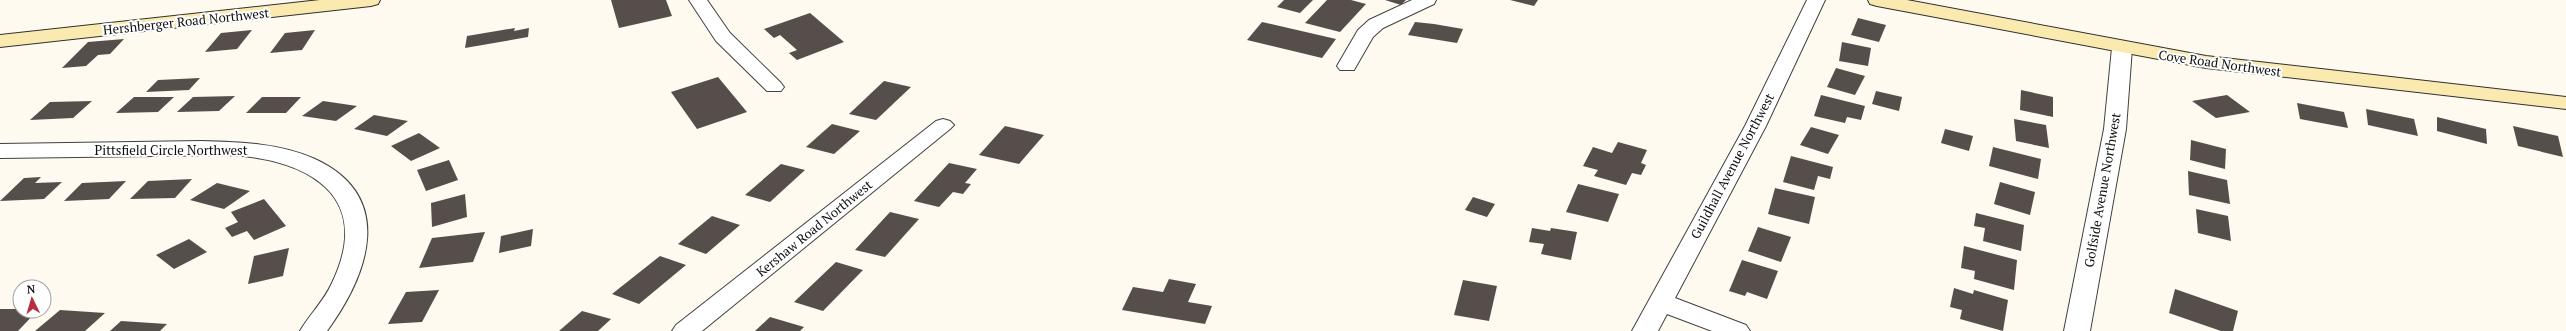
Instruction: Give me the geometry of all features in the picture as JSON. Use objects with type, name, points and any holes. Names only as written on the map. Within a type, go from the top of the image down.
[{"type":"main road","name":"Hershberger Road Northwest","points":[[0,40],[371,0]]},
{"type":"main road","name":"Cove Road Northwest","points":[[1877,0],[2122,48],[2258,69],[2566,103]]},
{"type":"street","points":[[698,0],[723,37],[774,87]]},
{"type":"street","points":[[1347,66],[1365,34],[1376,24],[1427,0]]},
{"type":"street","name":"Guildhall Avenue Northwest","points":[[1646,331],[1800,37],[1816,0]]},
{"type":"street","name":"Golfside Avenue Northwest","points":[[2077,331],[2115,129],[2122,48]]},
{"type":"street","name":"Kershaw Road Northwest","points":[[685,331],[943,125]]},
{"type":"street","name":"Pittsfield Circle Northwest","points":[[0,151],[220,148],[283,156],[304,162],[329,176],[339,184],[351,202],[357,222],[356,250],[348,276],[332,305],[313,331]]},
{"type":"street","points":[[1660,302],[1737,331]]},
{"type":"building","points":[[611,0],[666,0],[672,16],[619,28]]},
{"type":"building","points":[[1284,0],[1313,0],[1300,13],[1277,7]]},
{"type":"building","points":[[1327,0],[1351,0],[1366,4],[1340,32],[1305,23]]},
{"type":"building","points":[[1385,0],[1406,0],[1401,5]]},
{"type":"building","points":[[1510,0],[1538,0],[1534,6]]},
{"type":"building","points":[[810,13],[844,42],[797,60],[789,53],[797,50],[780,35],[774,38],[764,29]]},
{"type":"building","points":[[1858,18],[1886,25],[1879,42],[1851,35]]},
{"type":"building","points":[[1262,22],[1336,39],[1322,58],[1247,40]]},
{"type":"building","points":[[1415,22],[1463,29],[1457,43],[1408,35]]},
{"type":"building","points":[[515,28],[514,31],[529,28],[528,37],[465,48],[467,36]]},
{"type":"building","points":[[252,30],[237,49],[205,52],[221,33]]},
{"type":"building","points":[[315,30],[302,50],[270,53],[285,33]]},
{"type":"building","points":[[124,39],[110,54],[98,55],[86,66],[62,68],[88,42]]},
{"type":"building","points":[[1842,42],[1871,48],[1868,66],[1839,61]]},
{"type":"building","points":[[1836,68],[1865,76],[1855,95],[1827,87]]},
{"type":"building","points":[[718,77],[747,112],[697,129],[671,92]]},
{"type":"building","points":[[200,78],[189,90],[146,92],[158,80]]},
{"type":"building","points":[[884,81],[911,87],[876,120],[849,114]]},
{"type":"building","points":[[2021,90],[2053,97],[2053,117],[2020,110]]},
{"type":"building","points":[[1876,91],[1902,97],[1899,111],[1872,104]]},
{"type":"building","points":[[1821,95],[1865,106],[1861,120],[1847,117],[1845,123],[1814,116]]},
{"type":"building","points":[[2227,95],[2250,112],[2216,118],[2192,101]]},
{"type":"building","points":[[235,96],[219,111],[177,112],[193,97]]},
{"type":"building","points":[[134,97],[174,97],[158,112],[116,113]]},
{"type":"building","points":[[262,97],[301,97],[286,113],[246,113]]},
{"type":"building","points":[[92,101],[73,118],[30,120],[50,102]]},
{"type":"building","points":[[323,101],[357,106],[336,121],[302,116]]},
{"type":"building","points":[[2297,103],[2344,112],[2348,128],[2300,119]]},
{"type":"building","points":[[2366,109],[2414,119],[2418,136],[2368,125]]},
{"type":"building","points":[[374,115],[408,121],[387,136],[354,129]]},
{"type":"building","points":[[2437,117],[2486,129],[2487,144],[2437,131]]},
{"type":"building","points":[[2014,119],[2046,125],[2049,148],[2016,141]]},
{"type":"building","points":[[832,124],[860,131],[834,154],[806,147]]},
{"type":"building","points":[[1005,126],[1044,135],[1019,164],[979,155]]},
{"type":"building","points":[[2513,126],[2558,136],[2563,157],[2518,146]]},
{"type":"building","points":[[1811,127],[1839,135],[1828,154],[1800,145]]},
{"type":"building","points":[[1945,129],[1973,136],[1969,151],[1941,143]]},
{"type":"building","points":[[419,133],[440,148],[411,161],[391,146]]},
{"type":"building","points":[[2191,140],[2226,149],[2225,169],[2190,160]]},
{"type":"building","points":[[1618,142],[1647,150],[1641,163],[1646,165],[1641,175],[1632,173],[1626,185],[1594,176],[1598,170],[1583,166],[1593,147],[1612,153]]},
{"type":"building","points":[[1993,147],[2041,159],[2038,179],[1989,166]]},
{"type":"building","points":[[1791,156],[1833,167],[1830,179],[1818,176],[1814,190],[1783,182]]},
{"type":"building","points":[[449,160],[458,180],[426,191],[417,170]]},
{"type":"building","points":[[949,163],[977,169],[965,183],[971,184],[963,194],[953,192],[939,207],[914,201]]},
{"type":"building","points":[[781,164],[805,170],[770,202],[745,195]]},
{"type":"building","points":[[2188,171],[2227,180],[2230,204],[2189,195]]},
{"type":"building","points":[[41,177],[35,183],[62,182],[44,199],[0,201],[24,178]]},
{"type":"building","points":[[192,179],[175,198],[130,199],[148,181]]},
{"type":"building","points":[[126,181],[109,199],[64,201],[82,183]]},
{"type":"building","points":[[2000,182],[2035,192],[2030,215],[1994,204]]},
{"type":"building","points":[[217,183],[250,191],[224,209],[190,200]]},
{"type":"building","points":[[1578,184],[1619,194],[1608,222],[1566,212]]},
{"type":"building","points":[[1775,188],[1815,197],[1809,224],[1768,214]]},
{"type":"building","points":[[465,194],[467,217],[432,227],[431,203]]},
{"type":"building","points":[[1473,197],[1495,204],[1487,217],[1465,210]]},
{"type":"building","points":[[264,199],[286,226],[254,240],[247,231],[232,237],[225,228],[238,222],[231,212]]},
{"type":"building","points":[[2196,209],[2228,216],[2231,241],[2198,233]]},
{"type":"building","points":[[890,212],[919,219],[885,257],[855,250]]},
{"type":"building","points":[[1976,213],[2024,225],[2021,251],[1983,241],[1985,228],[1974,226]]},
{"type":"building","points":[[712,216],[740,225],[706,254],[678,244]]},
{"type":"building","points":[[1758,227],[1791,237],[1781,262],[1748,251]]},
{"type":"building","points":[[1532,228],[1550,231],[1551,228],[1577,232],[1571,260],[1541,254],[1544,244],[1529,242]]},
{"type":"building","points":[[533,229],[531,246],[499,253],[501,236]]},
{"type":"building","points":[[485,232],[473,262],[419,268],[432,238]]},
{"type":"building","points":[[189,239],[207,252],[174,269],[156,255]]},
{"type":"building","points":[[1964,246],[2017,260],[2014,290],[1974,279],[1975,271],[1961,268]]},
{"type":"building","points":[[289,248],[283,276],[248,284],[254,256]]},
{"type":"building","points":[[660,256],[686,265],[639,304],[612,294]]},
{"type":"building","points":[[1742,260],[1778,271],[1767,299],[1747,292],[1745,296],[1729,291]]},
{"type":"building","points":[[836,262],[863,270],[823,311],[794,302]]},
{"type":"building","points":[[1169,279],[1196,284],[1188,302],[1212,306],[1205,324],[1122,310],[1133,287],[1163,292]]},
{"type":"building","points":[[1463,280],[1497,286],[1489,321],[1454,315]]},
{"type":"building","points":[[1954,288],[1973,294],[1974,290],[2008,300],[2003,331],[1960,319],[1962,310],[1950,307]]},
{"type":"building","points":[[2175,289],[2238,311],[2233,331],[2221,331],[2169,313]]},
{"type":"building","points":[[439,290],[422,322],[388,324],[406,292]]},
{"type":"building","points":[[0,309],[12,309],[12,319],[29,319],[18,331],[0,331]]},
{"type":"building","points":[[60,310],[105,313],[85,331],[35,331],[49,319],[52,319],[52,317]]},
{"type":"building","points":[[582,311],[611,319],[598,331],[559,331]]},
{"type":"building","points":[[770,317],[804,327],[800,331],[755,331]]},
{"type":"building","points":[[121,321],[167,324],[160,331],[110,331]]}]
